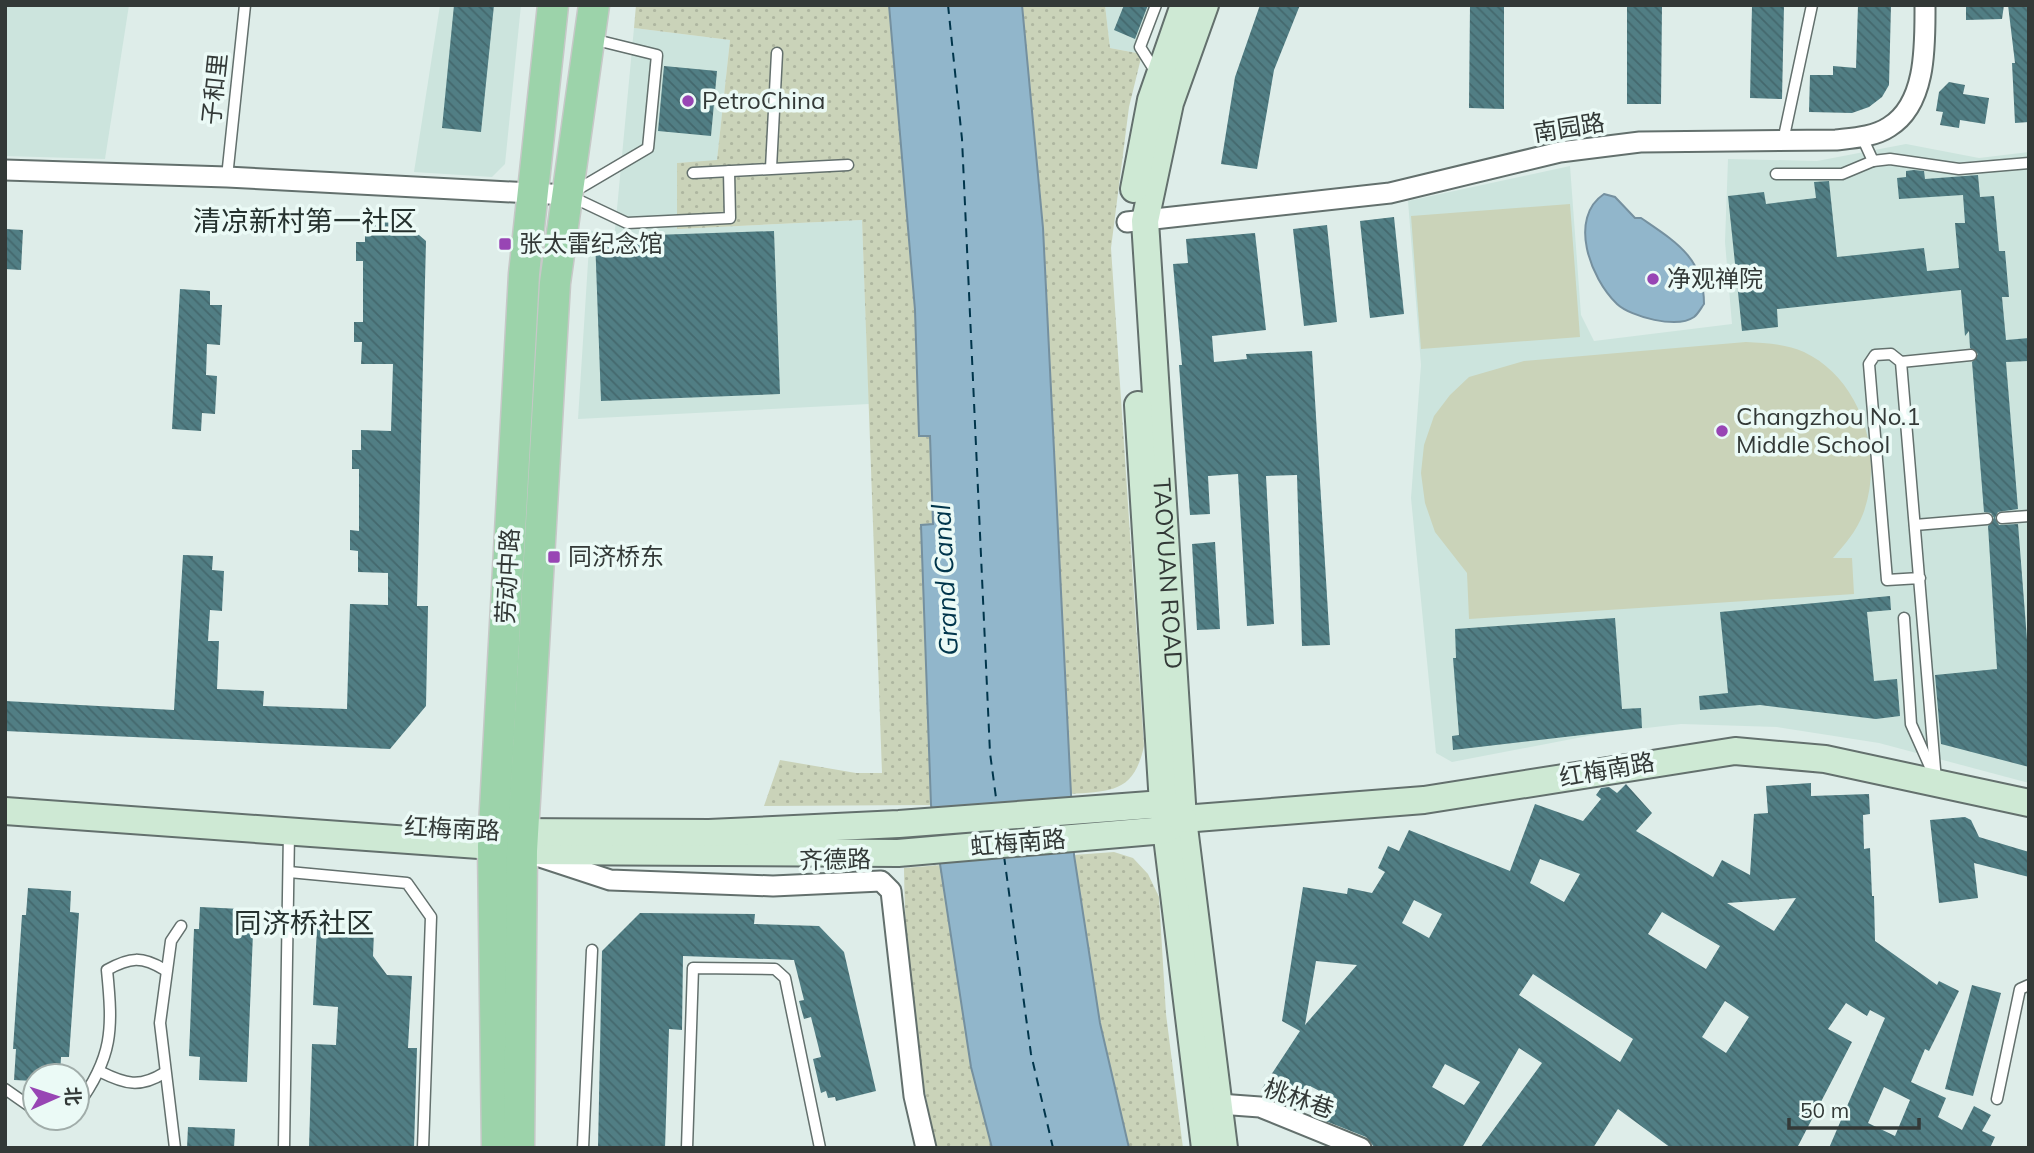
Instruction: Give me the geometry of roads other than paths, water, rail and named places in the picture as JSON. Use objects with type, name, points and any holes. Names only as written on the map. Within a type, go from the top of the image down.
[{"type":"main road","name":"劳动中路","points":[[497,1148],[523,288],[553,5]]},
{"type":"main road","name":"劳动中路","points":[[519,1148],[508,840],[555,283],[592,39],[594,5]]},
{"type":"street","name":"TAOYUAN ROAD","points":[[1184,5],[1151,100],[1136,222],[1170,818],[1219,1104],[1224,1148]]},
{"type":"street","name":"TAOYUAN ROAD","points":[[1136,222],[1170,103],[1205,5]]},
{"type":"street","name":"南园路","points":[[1136,222],[1390,193],[1560,152],[1640,142],[1783,141],[1862,137],[1889,127],[1908,108],[1920,81],[1925,5]]},
{"type":"street","points":[[5,170],[227,177],[533,191],[568,195]]},
{"type":"street","name":"红梅南路","points":[[1138,833],[1170,818],[1424,800],[1735,751],[1825,758],[2029,803]]},
{"type":"street","name":"红梅南路","points":[[5,798],[508,840],[899,824]]},
{"type":"street","name":"红梅南路","points":[[1135,806],[1170,818]]},
{"type":"street","name":"虹梅南路","points":[[899,824],[1135,806]]},
{"type":"street","name":"红梅南路","points":[[5,811],[289,831],[898,853]]},
{"type":"street","points":[[1170,818],[1205,1148]]},
{"type":"street","name":"虹梅南路","points":[[898,853],[1138,833]]},
{"type":"street","name":"齐德路","points":[[508,840],[610,880],[773,886],[881,881],[891,891],[914,1096],[926,1148]]},
{"type":"street","name":"桃林巷","points":[[1219,1104],[1260,1107],[1361,1148]]},
{"type":"lane","name":"子和里","points":[[227,177],[245,5]]},
{"type":"lane","points":[[1156,5],[1140,47],[1159,77]]},
{"type":"lane","points":[[1783,141],[1812,5]]},
{"type":"lane","points":[[568,195],[648,148],[657,55],[592,39]]},
{"type":"lane","points":[[771,169],[777,53]]},
{"type":"lane","points":[[1862,137],[1873,161]]},
{"type":"lane","points":[[1776,174],[1842,174],[1873,161],[1891,159],[1959,169],[2029,163]]},
{"type":"lane","points":[[693,173],[848,165]]},
{"type":"lane","points":[[568,195],[627,223],[730,218],[729,171]]},
{"type":"lane","points":[[1920,578],[1887,580],[1869,364],[1875,355],[1891,354],[1901,362],[1971,355]]},
{"type":"lane","points":[[1901,362],[1936,782]]},
{"type":"lane","points":[[2001,518],[2029,516]]},
{"type":"lane","points":[[1915,525],[1987,519]]},
{"type":"lane","points":[[1904,618],[1911,724],[1936,782]]},
{"type":"lane","points":[[284,1148],[289,831]]},
{"type":"lane","points":[[289,872],[407,883],[431,916],[423,1148]]},
{"type":"lane","points":[[175,1148],[175,1130],[164,1073],[160,1023],[171,941],[181,926]]},
{"type":"lane","points":[[583,1148],[593,950]]},
{"type":"lane","points":[[91,1086],[101,1072],[108,1050],[111,1009],[107,970],[130,958],[150,960],[165,970]]},
{"type":"lane","points":[[687,1148],[693,968],[775,969],[785,978],[820,1148]]},
{"type":"lane","points":[[1997,1099],[2020,989],[2029,985]]},
{"type":"lane","points":[[101,1072],[125,1084],[149,1083],[164,1073]]},
{"type":"lane","points":[[5,1089],[21,1100]]},
{"type":"water","name":"Grand Canal","points":[[889,5],[1022,5],[1043,228],[1074,855],[1100,1023],[1129,1148],[992,1148],[971,1067],[931,805],[921,525],[933,524],[930,436],[919,436],[915,310]]},
{"type":"water","points":[[1604,194],[1615,197],[1635,218],[1641,218],[1666,235],[1686,253],[1703,288],[1704,304],[1694,317],[1666,322],[1643,317],[1624,309],[1607,293],[1592,264],[1585,232],[1593,205]]},
{"type":"place","name":"PetroChina","points":[[688,101]]},
{"type":"place","name":"张太雷纪念馆","points":[[505,244]]},
{"type":"place","name":"净观禅院","points":[[1653,279]]},
{"type":"place","name":"Changzhou No.1 Middle School","points":[[1722,431]]},
{"type":"place","name":"同济桥东","points":[[554,557]]},
{"type":"district","name":"清凉新村第一社区","points":[[305,221]]},
{"type":"district","name":"同济桥社区","points":[[304,923]]}]
